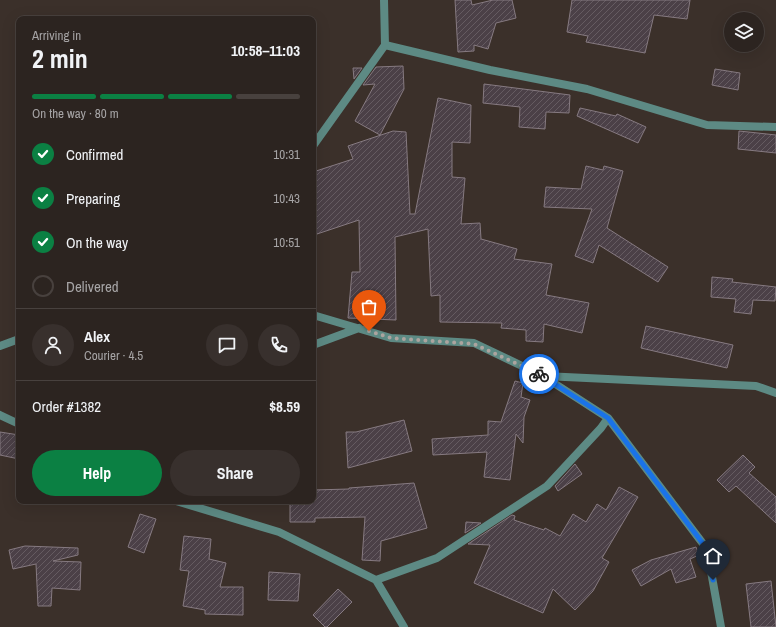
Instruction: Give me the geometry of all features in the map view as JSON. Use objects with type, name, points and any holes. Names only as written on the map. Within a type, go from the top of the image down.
[{"type":"street","points":[[316,142],[385,45],[384,0]]},
{"type":"street","points":[[385,45],[490,70],[587,89],[707,125],[776,127]]},
{"type":"street","points":[[316,316],[391,338],[474,344],[543,376],[608,418],[707,549],[721,627]]},
{"type":"street","points":[[316,344],[359,328]]},
{"type":"street","points":[[0,346],[16,340]]},
{"type":"street","points":[[543,376],[756,386],[776,393]]},
{"type":"street","points":[[0,415],[16,423]]},
{"type":"street","points":[[376,580],[437,558],[548,486],[601,428],[608,418]]},
{"type":"street","points":[[186,504],[279,532],[376,580],[404,627]]},
{"type":"building","points":[[455,0],[471,0],[472,5],[493,0],[512,0],[516,18],[496,23],[488,49],[474,45],[474,51],[458,52]]},
{"type":"building","points":[[572,0],[690,0],[687,19],[654,15],[645,53],[586,42],[588,36],[567,32]]},
{"type":"building","points":[[403,66],[404,89],[380,135],[355,121],[375,84],[363,85],[376,67]]},
{"type":"building","points":[[353,68],[362,68],[354,79]]},
{"type":"building","points":[[715,69],[740,73],[738,90],[712,85]]},
{"type":"building","points":[[484,84],[570,95],[569,113],[546,112],[545,129],[519,127],[520,107],[483,103]]},
{"type":"building","points":[[438,98],[471,105],[470,143],[452,142],[452,177],[465,178],[461,224],[480,223],[481,239],[517,249],[514,259],[552,264],[546,295],[589,303],[582,333],[544,324],[543,342],[526,341],[526,330],[501,328],[502,323],[440,322],[440,295],[431,296],[428,229],[395,237],[396,320],[348,318],[352,272],[360,272],[359,220],[317,234],[316,171],[353,159],[348,146],[393,131],[406,132],[410,214],[415,214]]},
{"type":"building","points":[[580,108],[616,116],[617,114],[646,127],[638,143],[577,116]]},
{"type":"building","points":[[739,131],[776,135],[776,153],[738,149]]},
{"type":"building","points":[[586,166],[603,170],[604,166],[623,171],[607,228],[668,267],[658,282],[599,245],[593,263],[575,256],[592,209],[544,207],[546,187],[581,189]]},
{"type":"building","points":[[712,277],[733,279],[732,282],[776,287],[775,301],[753,300],[751,314],[734,312],[736,299],[711,297]]},
{"type":"building","points":[[646,326],[733,345],[727,368],[641,348]]},
{"type":"building","points":[[515,381],[523,383],[521,397],[530,400],[524,417],[523,443],[516,434],[510,480],[484,477],[487,452],[433,455],[432,439],[488,435],[488,421],[501,422]]},
{"type":"building","points":[[404,420],[412,451],[348,468],[346,432],[356,432]]},
{"type":"building","points":[[0,432],[16,435],[16,458],[0,455]]},
{"type":"building","points":[[743,455],[755,467],[749,473],[776,497],[776,523],[736,486],[729,492],[717,480]]},
{"type":"building","points":[[575,464],[582,474],[558,491],[555,486]]},
{"type":"building","points":[[414,483],[427,528],[381,541],[380,561],[362,560],[365,517],[315,518],[315,522],[290,522],[290,504],[316,504],[316,490]]},
{"type":"building","points":[[619,487],[638,497],[602,558],[609,562],[593,591],[575,610],[553,589],[543,613],[474,583],[490,545],[468,544],[512,515],[515,516],[514,520],[544,530],[545,528],[560,536],[573,514],[586,522],[597,504],[606,510]]},
{"type":"building","points":[[140,514],[156,519],[144,553],[128,547]]},
{"type":"building","points":[[466,522],[481,523],[465,533]]},
{"type":"building","points":[[184,536],[211,539],[209,559],[226,563],[220,587],[243,587],[243,615],[205,614],[205,610],[183,606],[189,571],[180,570]]},
{"type":"building","points":[[25,546],[78,548],[78,555],[53,561],[81,562],[80,590],[52,588],[51,606],[38,606],[36,564],[13,569],[9,550]]},
{"type":"building","points":[[696,547],[699,555],[690,559],[696,577],[676,583],[671,569],[641,586],[632,570],[651,560]]},
{"type":"building","points":[[269,572],[300,574],[298,601],[268,600]]},
{"type":"building","points":[[771,581],[776,627],[751,627],[746,584]]},
{"type":"building","points":[[338,589],[352,602],[327,627],[325,627],[313,615]]},
{"type":"way so far","points":[[369,331],[391,338],[474,344],[539,374]]},
{"type":"route","points":[[539,374],[608,418],[707,549],[713,580]]}]
